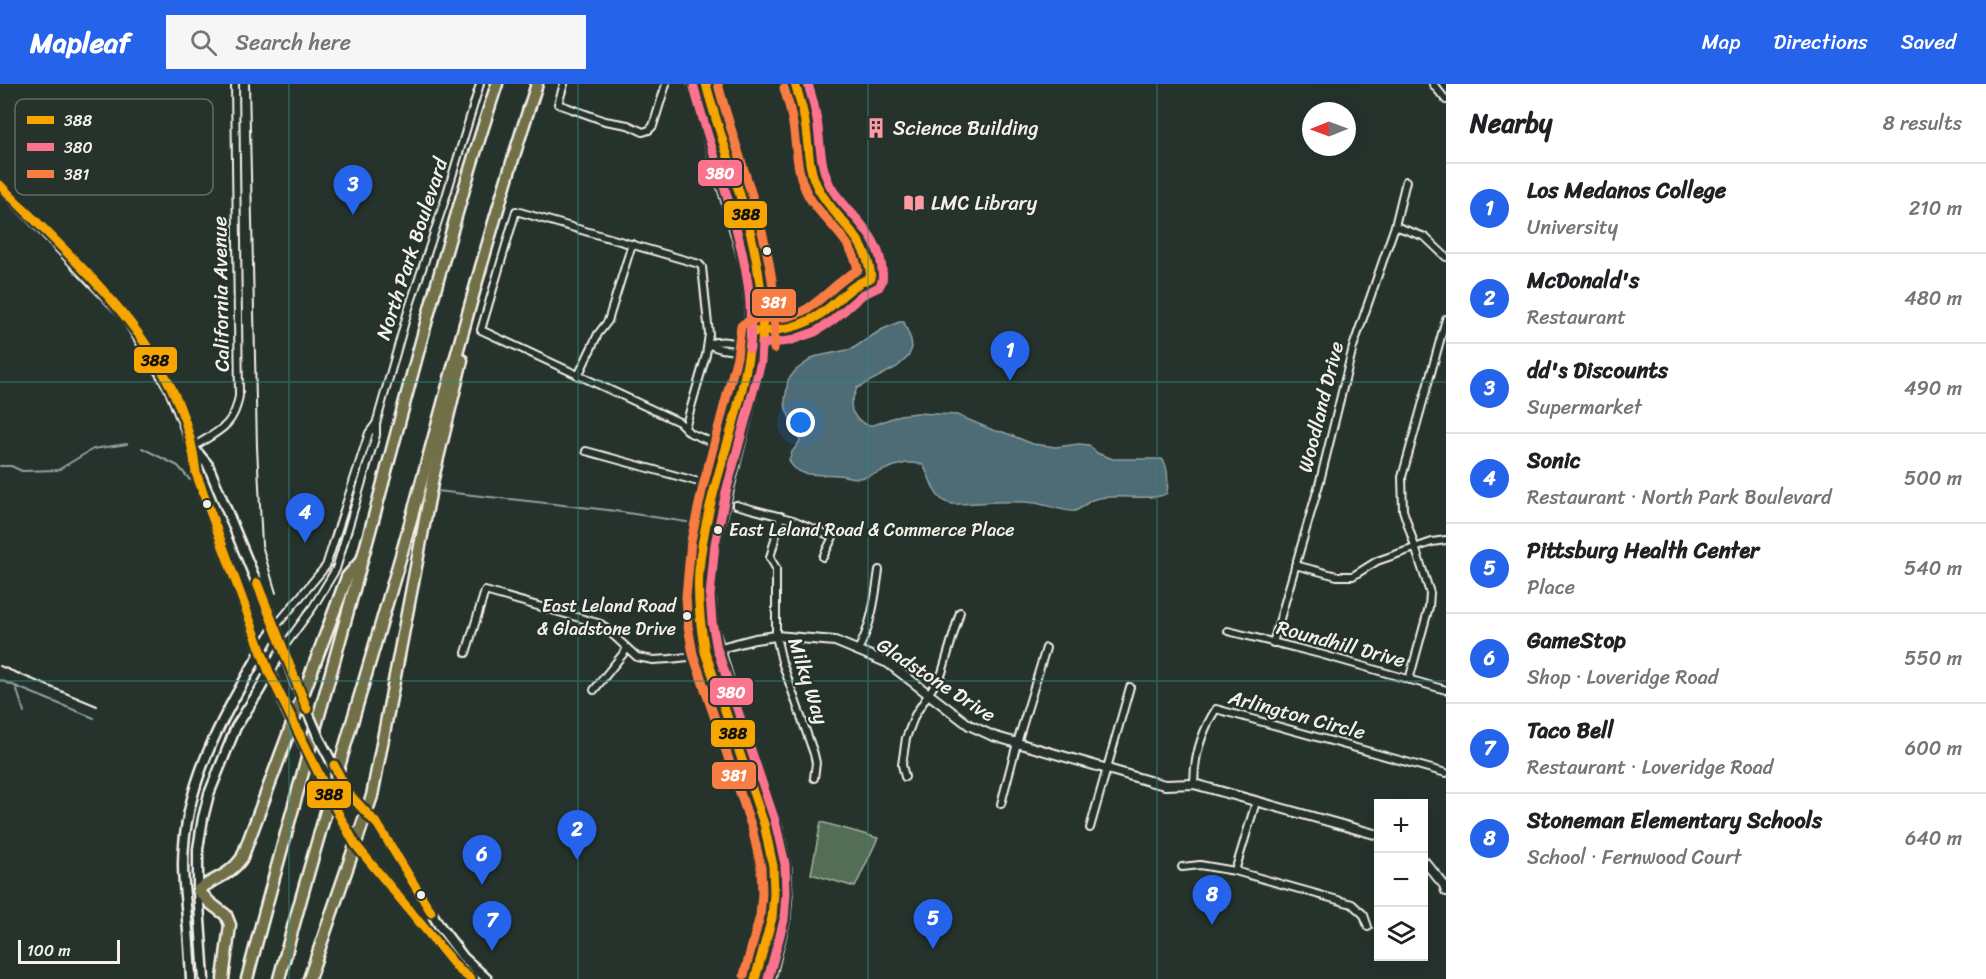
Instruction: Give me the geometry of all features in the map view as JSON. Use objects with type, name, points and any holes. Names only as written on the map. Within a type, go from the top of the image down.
[{"type":"highway","points":[[247,979],[280,850],[363,560],[468,174],[497,84]]},
{"type":"highway","points":[[279,979],[334,777],[401,552],[512,161],[537,84]]},
{"type":"highway","points":[[309,979],[347,873],[374,785],[433,478],[468,336],[468,314]]},
{"type":"highway","points":[[223,979],[230,925],[226,915],[198,890],[211,881],[227,875],[242,858],[347,577],[363,560]]},
{"type":"main road","points":[[693,84],[746,269],[751,299],[750,348],[702,544],[697,585],[698,615],[705,652],[762,817],[772,859],[774,881],[772,918],[755,979]]},
{"type":"main road","points":[[706,84],[758,264],[764,298],[762,349],[714,551],[710,606],[718,648],[777,827],[784,857],[787,889],[785,919],[770,979]]},
{"type":"main road","points":[[0,185],[125,316],[169,387],[193,447],[196,473],[269,672],[339,815],[355,844],[458,969],[471,979]]},
{"type":"main road","points":[[193,447],[208,465],[275,627],[295,682],[319,738],[348,793],[378,825],[439,925],[464,957],[487,979]]},
{"type":"main road","points":[[191,979],[183,864],[190,803],[206,754],[224,716],[275,627]]},
{"type":"main road","points":[[204,979],[198,890],[198,849],[209,794],[236,727],[283,648]]},
{"type":"street","name":"California Avenue","points":[[193,447],[230,422],[238,396],[235,84]]},
{"type":"street","name":"North Park Boulevard","points":[[283,648],[313,607],[336,569],[376,435],[376,424],[408,311],[480,84]]},
{"type":"street","points":[[564,84],[558,104],[605,121],[628,125],[643,132],[653,126],[666,84]]},
{"type":"street","points":[[1433,84],[1446,100]]},
{"type":"street","name":"Woodland Drive","points":[[1273,643],[1320,481],[1353,347],[1395,226],[1407,181]]},
{"type":"street","points":[[685,428],[708,344],[702,267],[699,264],[516,211],[481,330],[679,422],[685,428],[690,433],[726,448]]},
{"type":"street","points":[[1395,226],[1425,237],[1446,257]]},
{"type":"street","points":[[578,375],[598,334],[608,321],[632,244]]},
{"type":"street","points":[[1409,680],[1430,593],[1403,510],[1402,477],[1446,319]]},
{"type":"street","points":[[708,344],[717,340],[762,349]]},
{"type":"street","name":"North Park Boulevard","points":[[275,627],[326,566],[369,433],[376,424]]},
{"type":"street","points":[[586,451],[728,490]]},
{"type":"street","points":[[736,505],[781,516],[833,537],[823,557]]},
{"type":"street","name":"Milky Way","points":[[781,516],[771,558],[777,568],[776,636],[782,662],[814,754],[816,764],[814,778]]},
{"type":"street","points":[[1295,565],[1337,576],[1353,576],[1377,561],[1432,542],[1446,540]]},
{"type":"street","points":[[858,650],[868,631],[874,609],[879,570]]},
{"type":"street","name":"Gladstone Drive","points":[[466,654],[485,591],[602,624],[637,657],[653,660],[688,657],[755,639],[776,636],[835,641],[888,663],[969,725],[993,736],[1165,785],[1194,784],[1374,834]]},
{"type":"street","points":[[905,777],[902,765],[906,738],[915,715],[942,673],[960,612]]},
{"type":"street","name":"Roundhill Drive","points":[[1228,631],[1320,654],[1446,690]]},
{"type":"street","points":[[1001,804],[1046,648]]},
{"type":"street","points":[[594,690],[627,649]]},
{"type":"street","points":[[1090,828],[1130,687]]},
{"type":"street","name":"Arlington Circle","points":[[1194,784],[1194,770],[1204,732],[1216,709],[1446,773]]},
{"type":"street","points":[[1235,871],[1256,802]]},
{"type":"street","points":[[1182,867],[1200,865],[1235,871],[1352,904],[1364,915],[1368,927]]},
{"type":"street","points":[[1428,866],[1445,887]]},
{"type":"green space","points":[[821,822],[878,838],[855,887],[811,874]]},
{"type":"water","points":[[904,322],[912,348],[908,357],[897,367],[857,388],[851,403],[852,411],[857,419],[867,425],[874,425],[900,415],[917,413],[957,415],[1033,444],[1056,447],[1089,445],[1097,453],[1113,459],[1162,459],[1167,470],[1167,493],[1154,497],[1103,497],[1072,511],[1025,502],[952,504],[941,499],[923,465],[915,463],[900,464],[858,478],[810,474],[798,470],[789,460],[800,441],[786,409],[788,380],[796,370],[814,357],[852,349],[881,330]]},
{"type":"waterway","points":[[0,466],[11,466],[22,471],[58,470],[93,449],[127,444]]},
{"type":"waterway","points":[[142,448],[178,466],[190,480]]},
{"type":"waterway","points":[[437,491],[608,510],[693,523]]},
{"type":"waterway","points":[[0,680],[94,718]]},
{"type":"waterway","points":[[16,687],[24,712]]},
{"type":"railway","points":[[249,84],[257,447],[262,545],[276,593]]},
{"type":"railway","points":[[0,666],[97,706]]},
{"type":"transit line","name":"388","points":[[706,84],[751,233],[762,300],[762,349]]},
{"type":"transit line","name":"381","points":[[718,84],[768,255],[774,297],[774,349]]},
{"type":"transit line","name":"388","points":[[755,979],[772,918],[773,866],[764,824],[705,652],[698,591],[703,540],[741,392],[751,332],[771,331],[809,321],[852,288],[871,278],[869,263],[858,240],[825,200],[815,181],[804,117],[795,84]]},
{"type":"transit line","name":"380","points":[[768,979],[784,920],[785,864],[775,821],[717,649],[710,596],[715,544],[726,492],[761,362],[762,344],[789,341],[815,332],[832,321],[862,295],[879,287],[883,277],[880,258],[871,237],[829,184],[821,157],[816,116],[808,84]]},
{"type":"transit line","name":"380","points":[[694,87],[744,259],[750,300],[750,349]]},
{"type":"transit line","name":"381","points":[[744,975],[760,916],[761,867],[752,828],[693,654],[686,597],[691,541],[737,357],[741,326],[751,321],[791,316],[801,312],[858,270],[850,249],[815,206],[805,188],[799,170],[792,120],[784,88]]},
{"type":"transit line","name":"388","points":[[0,185],[94,280],[124,314],[150,350],[172,388],[188,429],[196,473],[269,672],[339,815],[355,844],[458,969],[471,979]]},
{"type":"transit line","name":"388","points":[[257,583],[307,709]]},
{"type":"transit line","name":"388","points":[[334,765],[348,793],[378,825],[431,912]]},
{"type":"place","name":"Science Building","points":[[876,128]]},
{"type":"place","name":"LMC Library","points":[[914,203]]},
{"type":"place","name":"dd's Discounts","points":[[353,215]]},
{"type":"place","name":"Los Medanos College","points":[[1010,381]]},
{"type":"place","name":"East Leland Road & Commerce Place","points":[[718,530]]},
{"type":"place","name":"Sonic","points":[[305,543]]},
{"type":"place","name":"East Leland Road & Gladstone Drive","points":[[687,616]]},
{"type":"place","name":"McDonald's","points":[[577,860]]},
{"type":"place","name":"GameStop","points":[[482,885]]},
{"type":"place","name":"Stoneman Elementary Schools","points":[[1212,925]]},
{"type":"place","name":"Pittsburg Health Center","points":[[933,949]]},
{"type":"place","name":"Taco Bell","points":[[492,951]]}]
